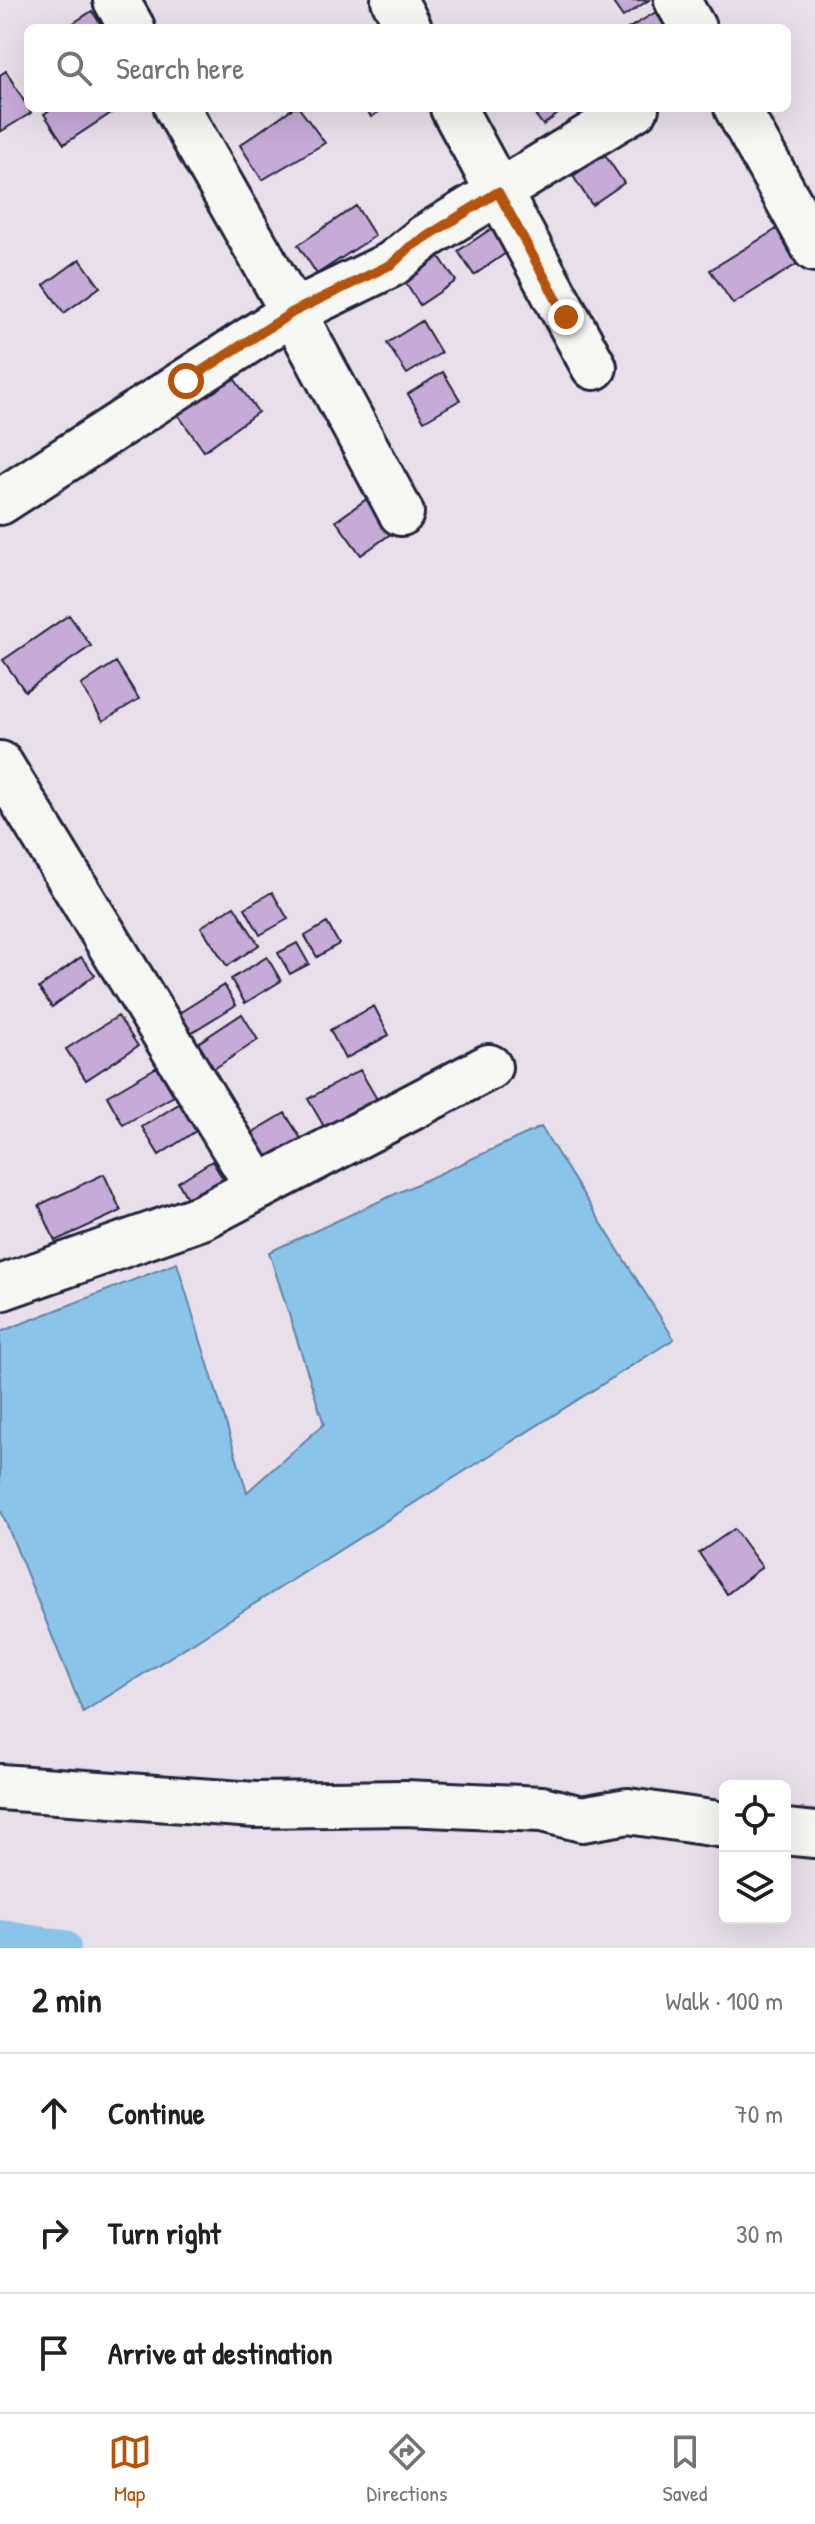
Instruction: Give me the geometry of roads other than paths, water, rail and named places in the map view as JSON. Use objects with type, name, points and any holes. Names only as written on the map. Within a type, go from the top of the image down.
[{"type":"street","points":[[116,0],[130,24]]},
{"type":"street","points":[[394,0],[407,24]]},
{"type":"street","points":[[677,0],[691,24]]},
{"type":"street","points":[[179,112],[293,312],[401,513]]},
{"type":"street","points":[[455,112],[594,367]]},
{"type":"street","points":[[0,502],[293,312],[392,264],[410,247],[629,112]]},
{"type":"street","points":[[739,112],[815,249]]},
{"type":"street","points":[[0,764],[258,1187]]},
{"type":"street","points":[[0,1288],[202,1217],[489,1067]]},
{"type":"street","points":[[0,1787],[255,1805],[405,1803],[542,1809],[582,1819],[628,1811],[719,1824]]},
{"type":"street","points":[[791,1833],[815,1835]]},
{"type":"water","points":[[541,1127],[674,1339],[83,1712],[0,1508],[0,1332],[177,1263],[247,1492],[324,1424],[269,1252]]},
{"type":"waterway","points":[[0,1938],[63,1948]]}]
